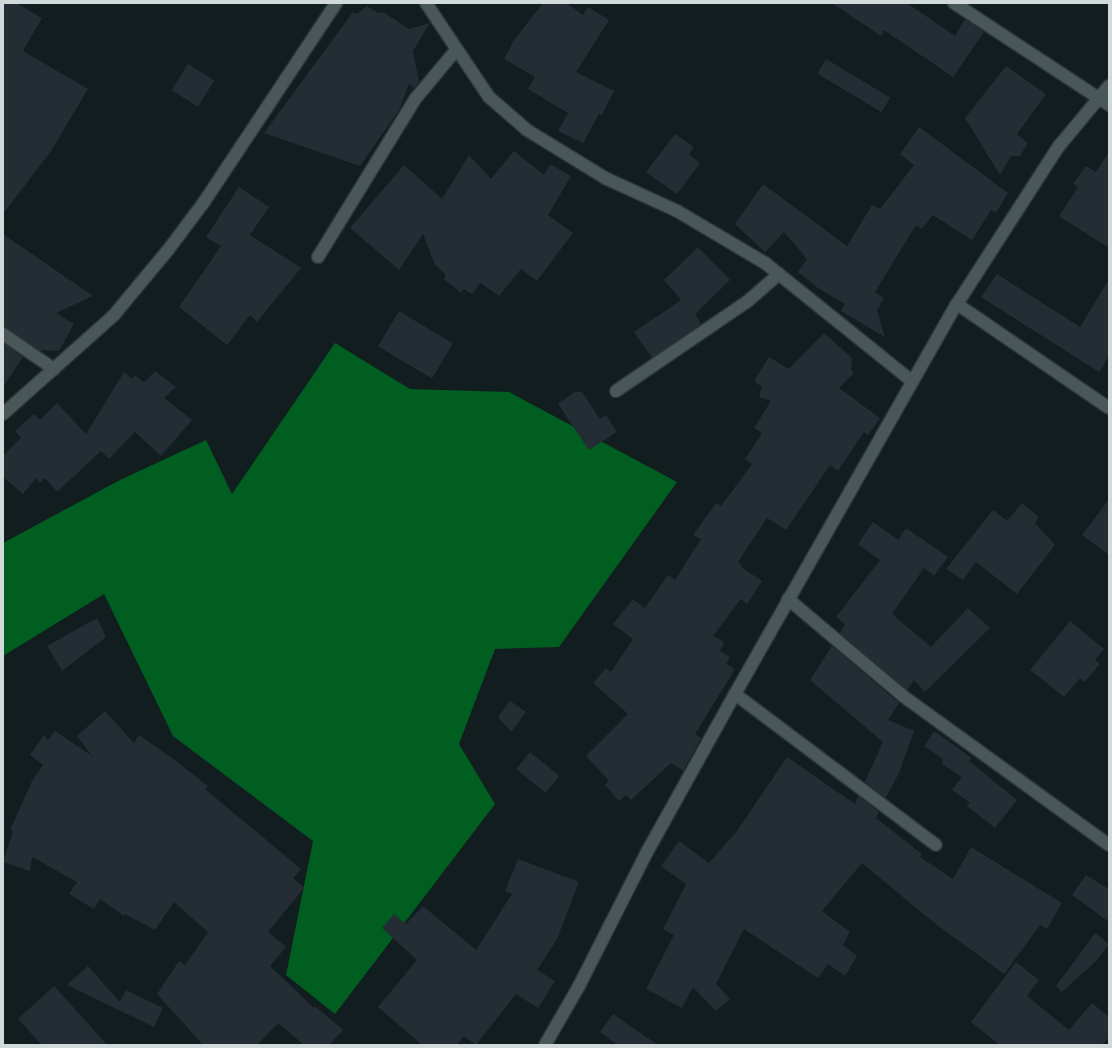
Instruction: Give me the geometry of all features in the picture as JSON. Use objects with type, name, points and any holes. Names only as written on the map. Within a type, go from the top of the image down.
[{"type":"street","points":[[3,414],[114,315],[168,250],[204,202],[336,3]]},
{"type":"street","points":[[426,3],[456,50],[489,97],[527,130],[605,178],[677,211],[779,274],[912,381]]},
{"type":"street","points":[[954,3],[1109,105]]},
{"type":"street","points":[[318,257],[416,98],[456,50]]},
{"type":"street","points":[[545,1045],[579,986],[647,852],[788,599],[957,304],[1058,146],[1109,86]]},
{"type":"street","points":[[616,391],[748,301],[779,274]]},
{"type":"street","points":[[957,304],[1109,408]]},
{"type":"street","points":[[3,334],[54,369]]},
{"type":"street","points":[[788,599],[903,696],[1109,846]]},
{"type":"street","points":[[735,694],[936,845]]},
{"type":"green space","points":[[335,343],[410,389],[509,392],[677,482],[559,647],[495,649],[459,744],[495,804],[335,1014],[286,975],[313,841],[173,736],[104,594],[3,656],[3,543],[120,480],[206,440],[232,494]]},
{"type":"building","points":[[3,3],[16,3],[42,18],[23,51],[88,89],[51,151],[3,214]]},
{"type":"building","points":[[543,3],[567,3],[583,15],[588,7],[609,20],[576,72],[614,91],[602,115],[599,114],[583,143],[558,131],[568,113],[528,89],[535,77],[504,59],[514,40]]},
{"type":"building","points":[[832,3],[907,3],[955,36],[965,19],[984,32],[953,77],[884,30],[881,36]]},
{"type":"building","points":[[367,6],[378,13],[383,12],[409,29],[430,23],[413,51],[419,82],[414,88],[409,84],[399,110],[360,166],[264,133],[353,12],[357,14]]},
{"type":"building","points":[[826,59],[890,98],[882,112],[817,74]]},
{"type":"building","points":[[188,64],[214,80],[198,107],[172,90]]},
{"type":"building","points":[[1006,66],[1046,94],[1017,134],[1028,143],[1020,156],[1011,156],[1000,175],[965,118]]},
{"type":"building","points":[[919,127],[1008,193],[996,213],[991,210],[972,240],[933,215],[922,229],[916,225],[875,292],[884,298],[877,310],[885,337],[841,311],[845,304],[818,288],[798,272],[807,259],[784,232],[765,252],[735,224],[763,184],[847,246],[872,205],[880,209],[914,165],[900,154]]},
{"type":"building","points":[[675,134],[694,147],[689,154],[700,163],[677,194],[646,172]]},
{"type":"building","points":[[514,151],[544,175],[550,164],[571,176],[548,215],[573,233],[537,281],[521,269],[499,296],[480,283],[472,294],[464,289],[461,293],[444,279],[446,275],[435,265],[423,234],[399,270],[350,228],[404,165],[442,199],[469,155],[491,179]]},
{"type":"building","points":[[1109,152],[1109,248],[1059,216],[1078,187],[1073,184],[1086,166],[1096,172]]},
{"type":"building","points":[[239,187],[269,207],[250,235],[301,268],[257,322],[250,315],[227,345],[179,307],[221,246],[206,237]]},
{"type":"building","points":[[3,234],[93,296],[56,313],[74,324],[59,351],[39,350],[3,327]]},
{"type":"building","points":[[698,247],[730,280],[695,314],[701,324],[652,358],[634,332],[681,300],[664,280]]},
{"type":"building","points":[[997,274],[1080,327],[1109,279],[1109,356],[1099,372],[981,297]]},
{"type":"building","points":[[399,311],[453,343],[432,379],[378,346]]},
{"type":"building","points":[[824,333],[852,358],[851,369],[854,373],[839,388],[880,418],[868,435],[864,432],[838,471],[830,465],[786,530],[767,518],[738,562],[742,565],[741,567],[762,581],[747,604],[741,599],[713,636],[724,642],[720,651],[730,657],[726,664],[735,669],[695,734],[701,738],[683,771],[671,763],[631,800],[626,795],[619,801],[605,785],[609,781],[586,756],[628,714],[593,683],[606,668],[611,672],[633,639],[613,624],[633,599],[645,608],[668,575],[675,580],[701,539],[693,535],[716,503],[721,506],[752,464],[745,459],[762,433],[754,428],[771,401],[759,397],[762,387],[754,381],[769,357],[789,369]]},
{"type":"building","points":[[3,343],[23,357],[3,387]]},
{"type":"building","points":[[155,371],[176,387],[164,398],[192,420],[161,456],[135,432],[109,459],[101,451],[57,492],[45,478],[40,483],[36,478],[23,494],[3,477],[3,456],[21,438],[15,431],[34,414],[40,420],[57,403],[86,434],[124,372],[132,379],[134,375],[144,382]]},
{"type":"building","points":[[575,392],[582,392],[600,419],[606,415],[617,432],[589,450],[558,404]]},
{"type":"building","points":[[1109,499],[1109,555],[1082,535]]},
{"type":"building","points":[[1022,503],[1039,517],[1035,523],[1055,545],[1017,594],[976,562],[963,580],[946,569],[993,510],[1007,521]]},
{"type":"building","points":[[873,522],[898,540],[906,528],[948,557],[934,576],[924,568],[892,614],[931,647],[968,608],[990,628],[925,692],[914,680],[907,690],[840,633],[845,624],[836,617],[880,560],[858,544]]},
{"type":"building","points":[[97,618],[106,637],[62,671],[47,646]]},
{"type":"building","points":[[1070,621],[1104,649],[1095,660],[1100,664],[1085,682],[1080,678],[1064,697],[1030,670]]},
{"type":"building","points":[[832,646],[899,703],[888,720],[914,731],[899,773],[886,798],[865,782],[883,742],[810,680]]},
{"type":"building","points":[[510,701],[526,712],[511,732],[498,717]]},
{"type":"building","points":[[105,711],[134,743],[139,735],[172,758],[208,786],[205,789],[301,869],[293,878],[304,888],[268,932],[286,947],[270,966],[314,1008],[315,1006],[343,1030],[329,1045],[304,1045],[278,1023],[257,1045],[203,1045],[157,994],[179,961],[185,965],[208,932],[174,902],[155,930],[125,914],[124,916],[100,899],[94,909],[69,894],[77,882],[32,857],[30,871],[3,862],[13,831],[10,830],[32,781],[43,765],[30,755],[44,735],[48,740],[55,731],[92,756],[77,736]]},
{"type":"building","points":[[934,731],[972,758],[969,761],[1017,800],[995,828],[967,806],[970,803],[952,790],[962,777],[942,764],[943,759],[924,746]]},
{"type":"building","points":[[530,752],[560,776],[546,793],[516,769]]},
{"type":"building","points":[[787,757],[855,804],[858,796],[879,812],[876,818],[922,854],[920,857],[953,879],[971,847],[1062,903],[1047,929],[1040,925],[1004,974],[933,922],[862,863],[822,911],[850,932],[843,945],[857,956],[845,976],[828,964],[818,978],[744,929],[716,984],[730,999],[716,1011],[693,987],[682,1008],[646,989],[674,935],[663,929],[686,884],[661,866],[679,841],[709,863],[737,831]]},
{"type":"building","points":[[518,859],[579,882],[557,939],[537,970],[555,981],[538,1008],[516,994],[476,1045],[464,1036],[457,1045],[422,1045],[378,1007],[417,960],[382,928],[394,914],[406,924],[423,906],[476,950],[512,894],[505,891]]},
{"type":"building","points":[[1086,875],[1109,889],[1109,922],[1072,895]]},
{"type":"building","points":[[1095,933],[1109,944],[1096,961],[1062,992],[1056,986]]},
{"type":"building","points":[[1016,962],[1039,980],[1027,996],[1069,1030],[1092,1003],[1109,1017],[1109,1037],[1102,1045],[1000,1045],[971,1022]]},
{"type":"building","points":[[88,966],[120,1002],[126,990],[163,1008],[154,1027],[67,985]]},
{"type":"building","points":[[54,986],[107,1045],[42,1045],[18,1019]]},
{"type":"building","points":[[613,1014],[658,1045],[617,1045],[600,1032]]}]
